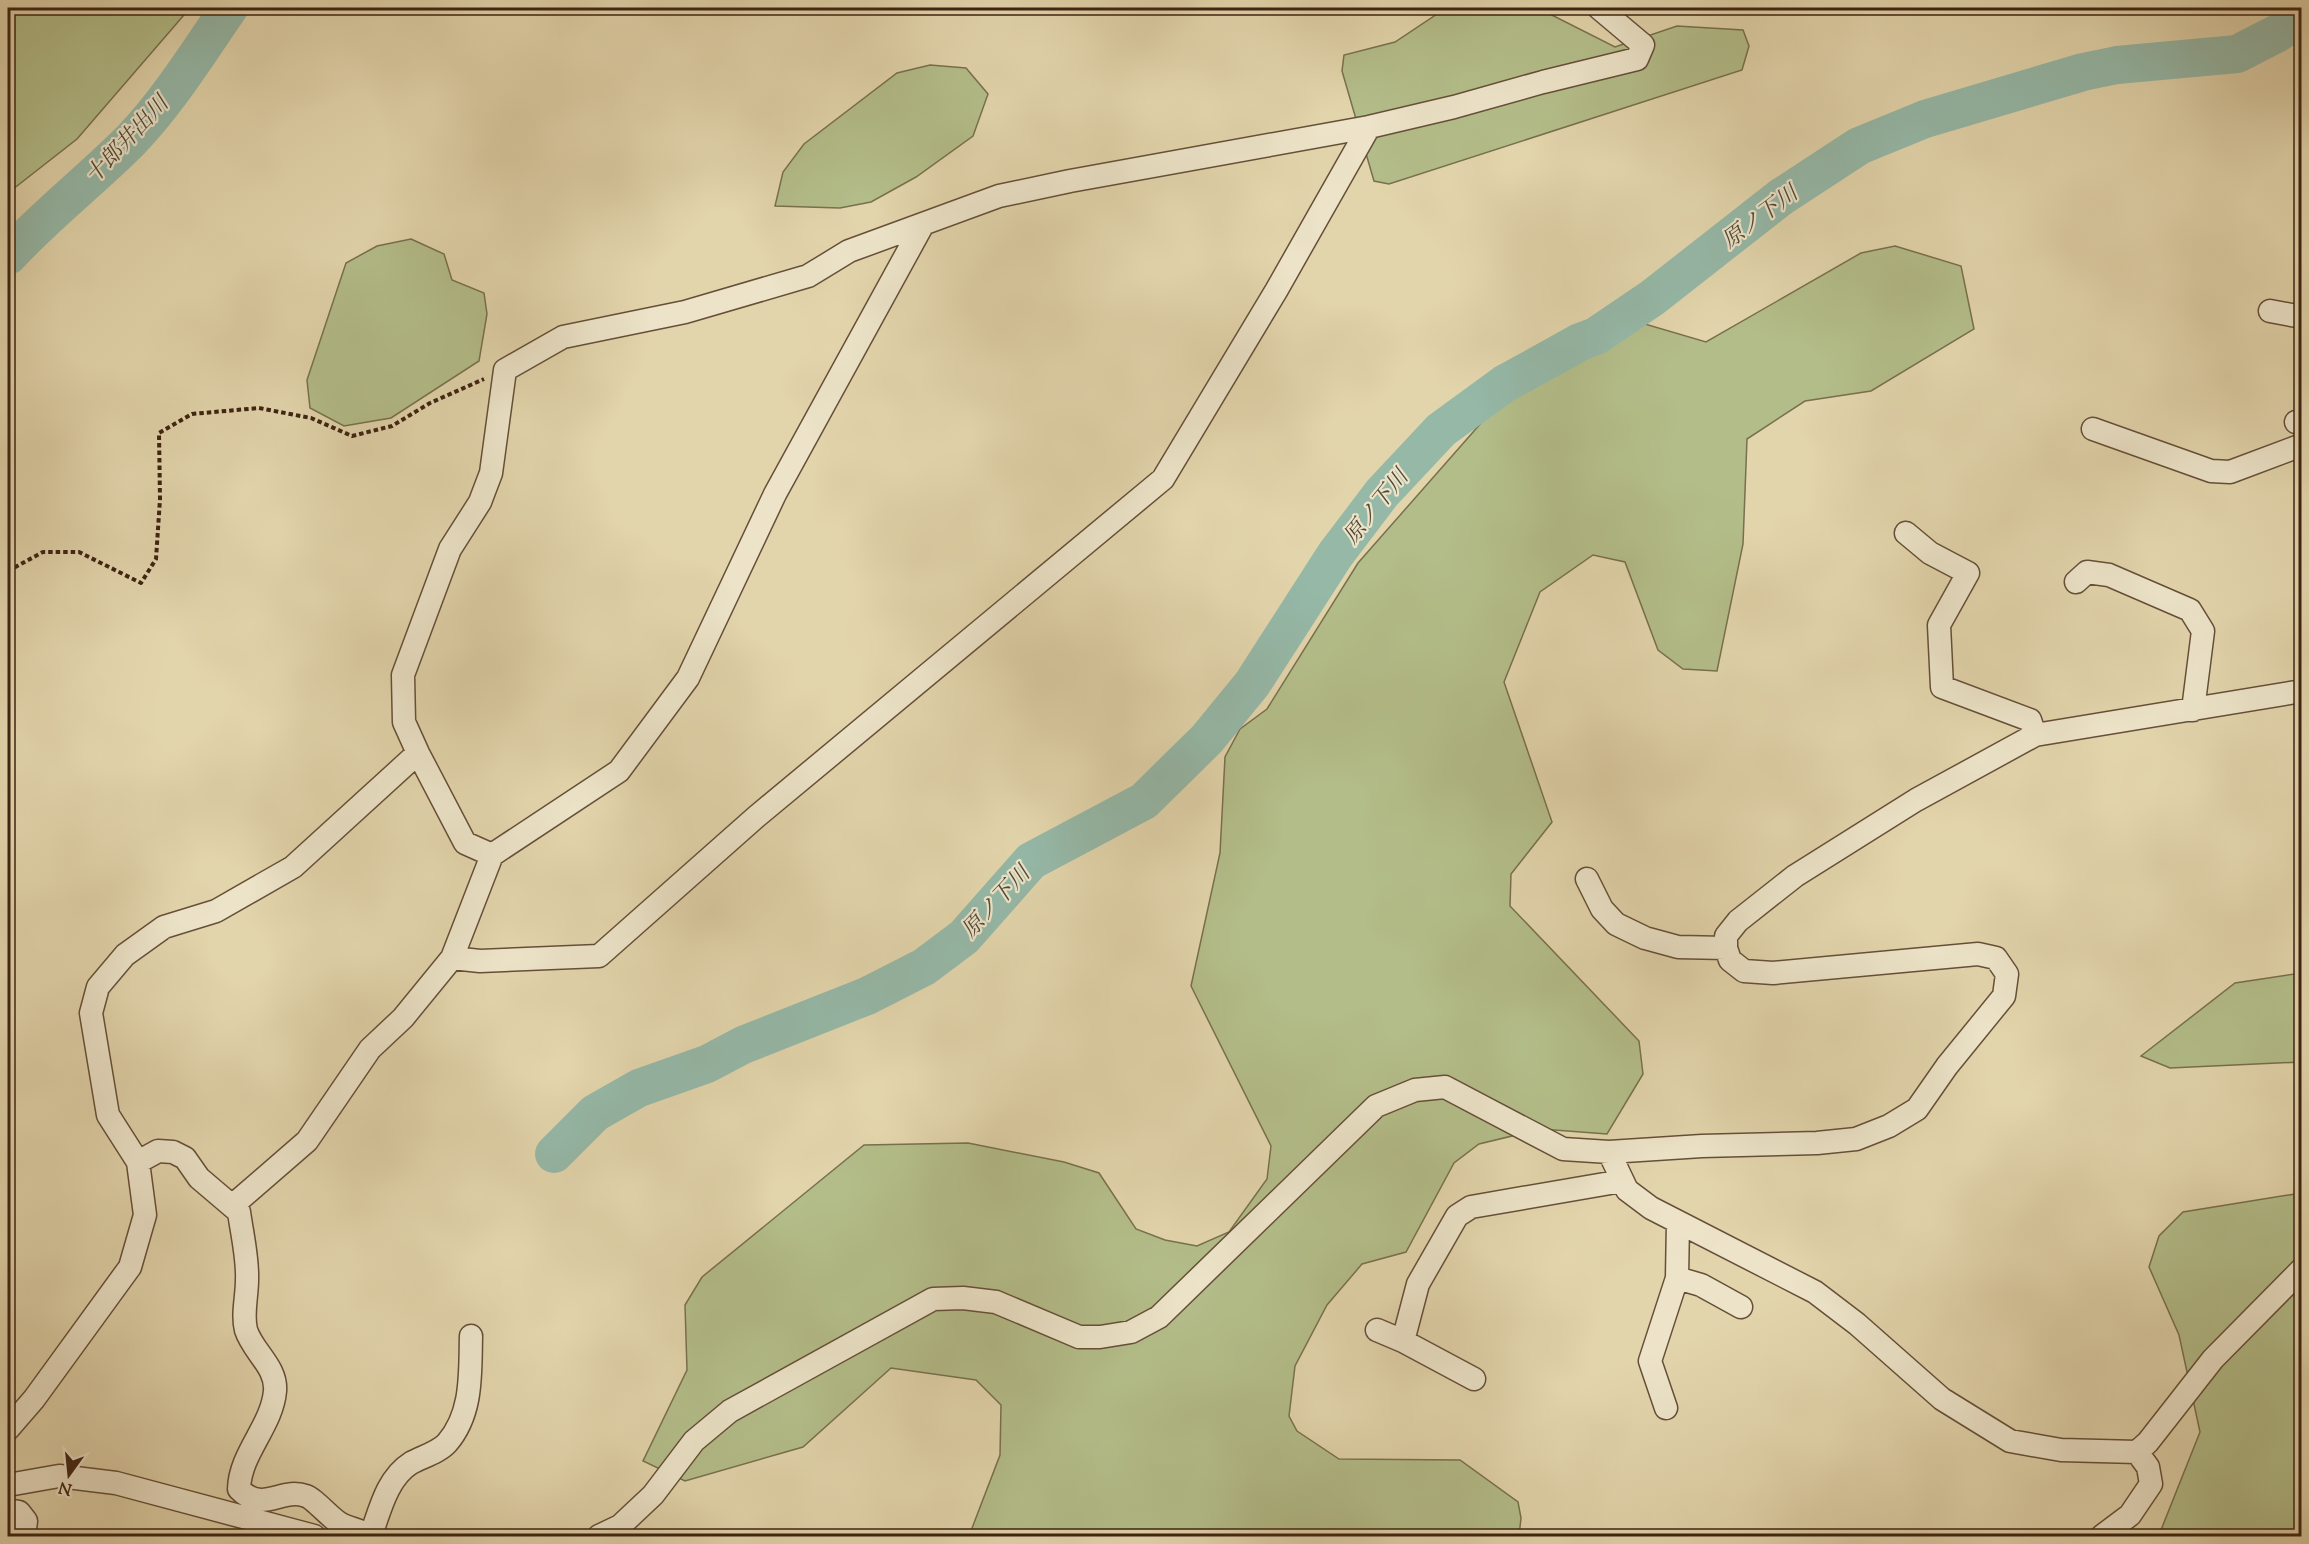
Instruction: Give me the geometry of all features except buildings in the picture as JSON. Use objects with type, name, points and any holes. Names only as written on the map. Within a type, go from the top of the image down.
[{"type":"street","points":[[492,855],[465,843],[418,753],[404,722],[403,675],[450,549],[480,502],[491,473],[505,370],[563,337],[685,312],[808,276],[849,251],[999,196],[1369,127],[1637,59],[1643,45],[1599,8]]},
{"type":"street","points":[[452,958],[480,961],[599,956],[756,817],[1163,479],[1276,291],[1369,127]]},
{"type":"street","points":[[232,1206],[307,1141],[370,1049],[403,1018],[452,958],[492,855],[619,771],[688,678],[775,495],[922,226]]},
{"type":"street","points":[[2270,311],[2301,317]]},
{"type":"street","points":[[2093,429],[2211,471],[2230,472],[2301,445]]},
{"type":"street","points":[[1906,533],[1930,554],[1968,573],[1939,625],[1942,687],[2030,720],[2035,735]]},
{"type":"street","points":[[2076,582],[2087,572],[2109,575],[2190,610],[2203,631],[2193,710]]},
{"type":"street","points":[[599,1536],[620,1526],[653,1495],[694,1441],[730,1411],[933,1299],[963,1298],[996,1302],[1079,1337],[1100,1337],[1131,1332],[1159,1317],[1376,1106],[1415,1090],[1445,1088],[1563,1149],[1609,1152],[1702,1146],[1817,1143],[1856,1139],[1889,1126],[1917,1108],[1947,1066],[2004,996],[2007,974],[1996,957],[1978,954],[1773,973],[1744,971],[1730,960],[1726,948],[1726,936],[1738,921],[1795,876],[1916,800],[2035,735],[2301,691]]},
{"type":"street","points":[[8,1428],[34,1399],[130,1267],[145,1215],[138,1162],[108,1115],[90,1013],[98,987],[125,955],[164,927],[216,912],[293,867],[418,753]]},
{"type":"street","points":[[1587,879],[1602,909],[1616,924],[1645,938],[1678,947],[1726,948]]},
{"type":"street","points":[[138,1162],[158,1151],[173,1152],[185,1158],[199,1178],[239,1212],[247,1278],[244,1309],[246,1331],[274,1377],[275,1391],[271,1408],[240,1476],[239,1489],[247,1497],[256,1501],[296,1495],[307,1496],[340,1523],[373,1536],[389,1487],[408,1465],[446,1444],[463,1417],[470,1389],[471,1336]]},
{"type":"street","points":[[1609,1152],[1627,1190],[1651,1208],[1815,1292],[1857,1324],[1942,1399],[2010,1441],[2061,1450],[2136,1452],[2148,1442],[2213,1359],[2301,1269]]},
{"type":"street","points":[[1403,1341],[1418,1284],[1457,1216],[1471,1207],[1622,1181]]},
{"type":"street","points":[[1666,1408],[1650,1361],[1677,1278],[1678,1222]]},
{"type":"street","points":[[1677,1278],[1701,1285],[1741,1307]]},
{"type":"street","points":[[1377,1330],[1403,1341],[1474,1379]]},
{"type":"street","points":[[2102,1536],[2130,1515],[2151,1484],[2148,1467],[2136,1452]]},
{"type":"street","points":[[8,1485],[59,1476],[116,1483],[314,1536]]},
{"type":"street","points":[[8,1510],[19,1512],[26,1521],[24,1536]]},
{"type":"path","points":[[8,571],[44,552],[79,552],[141,583],[156,559],[160,499],[159,433],[192,414],[259,408],[311,418],[352,436],[392,426],[430,403],[505,370]]},
{"type":"green space","points":[[8,8],[190,8],[77,139],[8,193]]},
{"type":"green space","points":[[1439,8],[1538,8],[1615,47],[1677,26],[1743,30],[1749,46],[1742,70],[1389,184],[1374,181],[1342,71],[1344,55],[1395,42],[1437,14]]},
{"type":"green space","points":[[930,65],[966,68],[988,94],[973,136],[916,177],[871,202],[840,208],[775,206],[783,172],[804,144],[897,73]]},
{"type":"green space","points":[[411,239],[444,254],[452,280],[484,293],[487,314],[479,361],[391,418],[344,426],[310,408],[307,380],[346,263],[377,246]]},
{"type":"green space","points":[[1895,246],[1961,266],[1974,329],[1871,391],[1805,401],[1747,439],[1743,544],[1717,671],[1683,669],[1658,650],[1625,562],[1593,555],[1540,592],[1504,682],[1552,822],[1511,874],[1510,906],[1639,1041],[1643,1074],[1607,1134],[1541,1129],[1479,1144],[1454,1163],[1406,1252],[1362,1264],[1327,1305],[1295,1366],[1289,1416],[1297,1431],[1339,1459],[1460,1460],[1518,1502],[1521,1518],[1519,1536],[969,1536],[1000,1455],[1001,1405],[976,1380],[891,1368],[803,1447],[685,1481],[643,1461],[687,1370],[685,1305],[702,1277],[864,1145],[968,1143],[1064,1162],[1099,1173],[1136,1229],[1165,1240],[1197,1246],[1229,1232],[1267,1179],[1271,1146],[1191,986],[1220,853],[1225,757],[1240,729],[1267,709],[1358,563],[1525,373],[1645,324],[1706,342],[1861,253]]},
{"type":"green space","points":[[2301,973],[2301,1062],[2170,1068],[2141,1056],[2235,983]]},
{"type":"green space","points":[[2301,1193],[2301,1536],[2155,1536],[2161,1530],[2200,1432],[2179,1335],[2149,1267],[2159,1236],[2183,1212]]},
{"type":"waterway","name":"十郎井出川","points":[[8,256],[145,125],[183,76],[229,8]]},
{"type":"waterway","name":"原ノ下川","points":[[554,1154],[595,1113],[639,1088],[707,1064],[743,1045],[867,996],[924,967],[964,937],[1031,861],[1144,801],[1207,739],[1252,684],[1335,555],[1382,493],[1441,430],[1504,384],[1580,342],[1596,336],[1652,298],[1781,197],[1859,146],[1925,119],[2083,72],[2117,65],[2237,54],[2278,33],[2302,17]]}]
